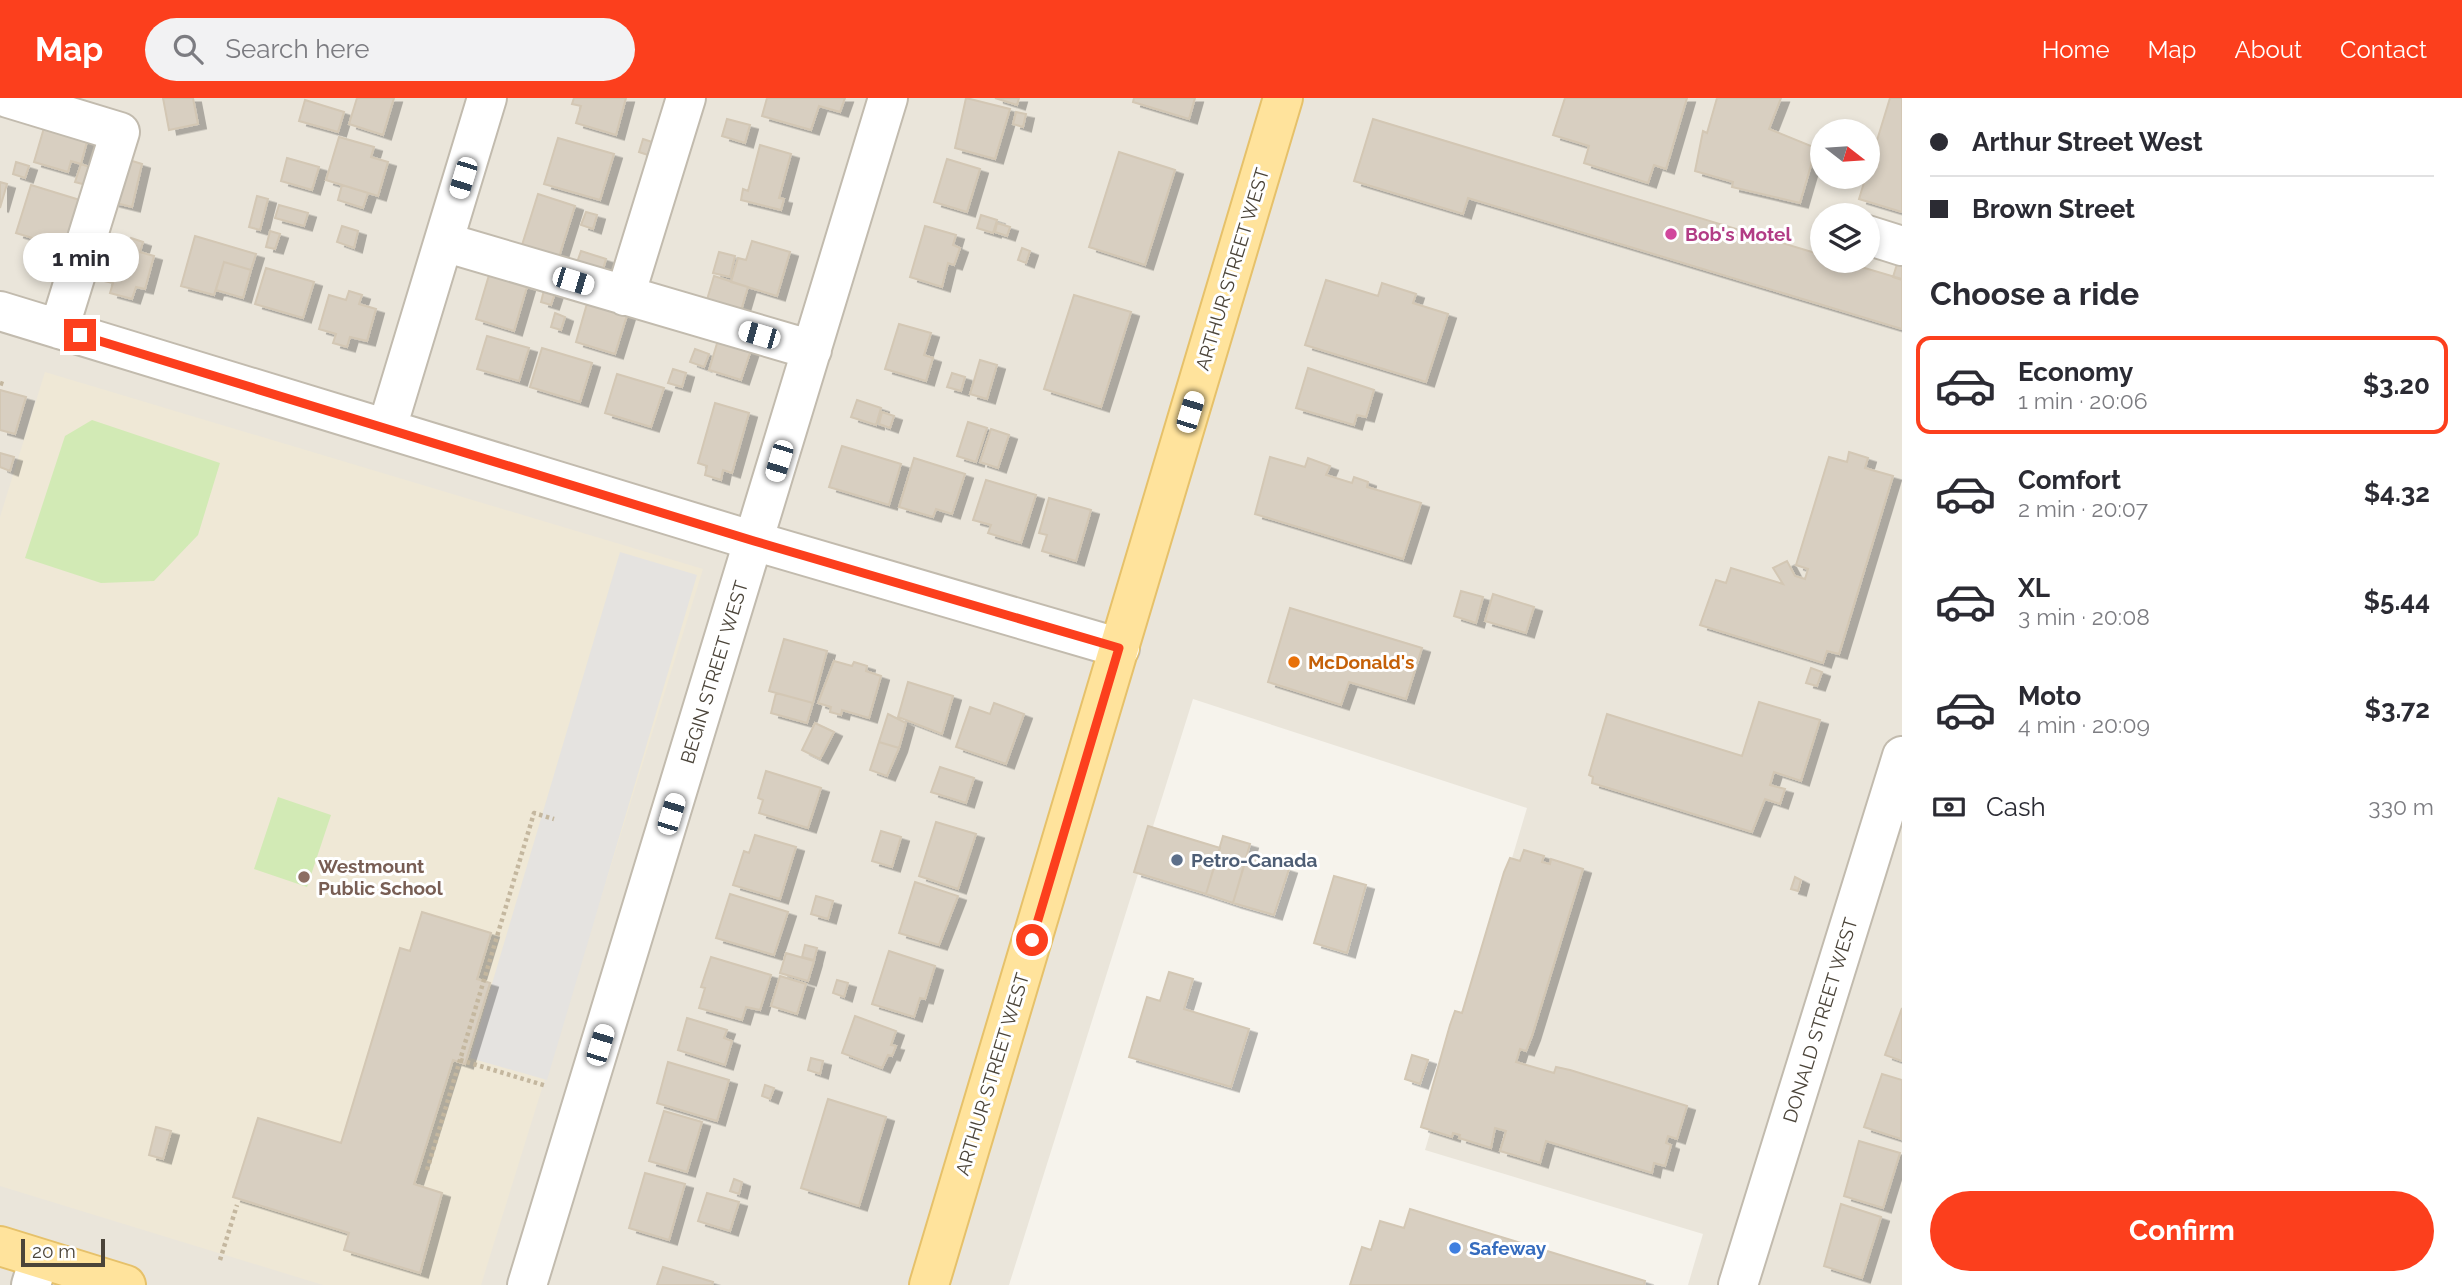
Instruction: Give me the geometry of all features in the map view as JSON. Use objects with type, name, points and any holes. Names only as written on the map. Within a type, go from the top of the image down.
[{"type":"main road","name":"ARTHUR STREET WEST","points":[[929,1285],[1283,98]]},
{"type":"main road","points":[[0,1247],[35,1272],[126,1285]]},
{"type":"street","points":[[8,98],[120,132],[59,330]]},
{"type":"street","points":[[387,428],[487,98]]},
{"type":"street","points":[[625,296],[686,98]]},
{"type":"street","name":"BEGIN STREET WEST","points":[[527,1285],[888,98]]},
{"type":"street","points":[[1880,239],[1902,246]]},
{"type":"street","points":[[444,242],[812,350]]},
{"type":"street","points":[[0,311],[754,541],[1119,648]]},
{"type":"street","name":"DONALD STREET WEST","points":[[1738,1285],[1902,756]]},
{"type":"path","points":[[427,1170],[534,813],[554,819]]},
{"type":"path","points":[[460,1060],[547,1086]]},
{"type":"path","points":[[220,1260],[237,1205]]},
{"type":"shaded area","points":[[0,98],[1902,98],[1902,1285],[1688,1285],[1703,1234],[1425,1150],[1527,808],[1193,699],[1009,1285],[0,1285]]},
{"type":"shaded area","name":"Westmount Public School","points":[[45,372],[703,569],[481,1285],[323,1285],[0,1186],[0,517]]},
{"type":"shaded area","points":[[620,552],[697,575],[547,1080],[470,1058]]},
{"type":"green space","points":[[92,420],[220,463],[198,535],[154,581],[101,583],[25,558],[65,436]]},
{"type":"green space","points":[[278,797],[331,815],[307,887],[254,869]]},
{"type":"building","points":[[163,98],[193,98],[198,124],[169,130]]},
{"type":"building","points":[[357,98],[394,98],[383,135],[349,124]]},
{"type":"building","points":[[574,98],[626,98],[616,135],[576,123],[581,106],[572,104]]},
{"type":"building","points":[[767,98],[845,98],[840,112],[819,106],[811,130],[762,116]]},
{"type":"building","points":[[966,98],[1010,109],[995,159],[955,148]]},
{"type":"building","points":[[995,98],[1019,98],[1017,105]]},
{"type":"building","points":[[1134,98],[1195,98],[1189,119],[1133,102]]},
{"type":"building","points":[[1565,98],[1687,98],[1666,169],[1654,165],[1648,183],[1584,163],[1589,146],[1553,135]]},
{"type":"building","points":[[1717,98],[1781,98],[1769,129],[1810,146],[1810,169],[1800,203],[1732,187],[1733,182],[1695,171],[1703,131],[1707,133]]},
{"type":"building","points":[[1890,98],[1902,98],[1902,212],[1880,205],[1880,203],[1859,199],[1862,189],[1880,189],[1880,131]]},
{"type":"building","points":[[305,100],[344,112],[338,132],[299,121]]},
{"type":"building","points":[[1016,112],[1026,114],[1023,127],[1013,124]]},
{"type":"building","points":[[727,119],[750,125],[745,143],[722,136]]},
{"type":"building","name":"Bob's Motel","points":[[1373,119],[1810,251],[1810,273],[1880,273],[1902,279],[1902,329],[1468,198],[1463,214],[1354,181]]},
{"type":"building","points":[[46,121],[89,134],[81,164],[71,161],[68,172],[34,162]]},
{"type":"building","points":[[339,137],[374,147],[371,157],[388,162],[378,196],[326,180]]},
{"type":"building","points":[[558,138],[614,154],[600,200],[544,184]]},
{"type":"building","points":[[643,139],[658,144],[654,157],[639,152]]},
{"type":"building","points":[[760,145],[791,154],[779,198],[784,199],[781,210],[741,200],[743,189],[748,191]]},
{"type":"building","points":[[1119,152],[1175,170],[1145,265],[1089,247]]},
{"type":"building","points":[[287,158],[319,167],[312,190],[281,181]]},
{"type":"building","points":[[947,159],[980,169],[967,212],[934,202]]},
{"type":"building","points":[[129,160],[142,164],[132,207],[112,202]]},
{"type":"building","points":[[16,162],[29,166],[25,178],[13,174]]},
{"type":"building","points":[[81,164],[95,169],[90,186],[75,182]]},
{"type":"building","points":[[0,182],[7,184],[0,208]]},
{"type":"building","points":[[31,185],[83,201],[70,243],[51,237],[49,243],[16,233]]},
{"type":"building","points":[[342,185],[368,193],[363,208],[338,200]]},
{"type":"building","points":[[538,194],[575,206],[559,257],[522,245]]},
{"type":"building","points":[[257,196],[268,199],[260,230],[249,227]]},
{"type":"building","points":[[279,205],[308,213],[304,226],[275,218]]},
{"type":"building","points":[[586,212],[597,215],[593,229],[581,225]]},
{"type":"building","points":[[981,215],[997,220],[993,233],[977,228]]},
{"type":"building","points":[[997,223],[1010,227],[1007,236],[995,232]]},
{"type":"building","points":[[342,226],[358,231],[354,248],[337,242]]},
{"type":"building","points":[[925,226],[956,235],[953,245],[960,248],[954,265],[948,263],[942,287],[910,277]]},
{"type":"building","points":[[270,231],[280,234],[275,249],[266,247]]},
{"type":"building","points":[[195,236],[256,254],[251,270],[224,262],[214,295],[181,286]]},
{"type":"building","points":[[131,238],[143,242],[140,252],[154,256],[145,289],[136,287],[132,299],[110,293],[113,283],[104,281],[114,245],[128,249]]},
{"type":"building","points":[[752,241],[790,252],[777,296],[731,282],[738,258],[746,260]]},
{"type":"building","points":[[1022,248],[1030,251],[1026,263],[1018,260]]},
{"type":"building","points":[[581,251],[606,259],[601,276],[575,268]]},
{"type":"building","points":[[719,252],[735,256],[730,277],[713,273]]},
{"type":"building","points":[[224,262],[251,270],[243,298],[216,290]]},
{"type":"building","points":[[1897,264],[1902,266],[1902,280],[1893,277]]},
{"type":"building","points":[[266,268],[314,282],[303,318],[255,304]]},
{"type":"building","points":[[489,275],[527,287],[514,331],[476,319]]},
{"type":"building","points":[[714,276],[748,287],[740,314],[706,303]]},
{"type":"building","points":[[1326,280],[1378,296],[1382,283],[1416,294],[1413,303],[1448,314],[1426,382],[1305,345]]},
{"type":"building","points":[[544,290],[555,293],[551,305],[541,302]]},
{"type":"building","points":[[349,291],[362,295],[359,304],[376,309],[367,341],[350,337],[347,347],[333,343],[336,334],[319,329],[329,295],[346,300]]},
{"type":"building","points":[[1074,295],[1131,312],[1101,407],[1044,389]]},
{"type":"building","points":[[588,300],[628,312],[615,354],[576,342]]},
{"type":"building","points":[[555,313],[565,317],[561,330],[551,327]]},
{"type":"building","points":[[899,324],[931,333],[924,355],[933,358],[926,381],[885,369]]},
{"type":"building","points":[[487,336],[529,348],[519,381],[477,369]]},
{"type":"building","points":[[718,340],[751,350],[741,380],[709,370]]},
{"type":"building","points":[[542,348],[592,363],[580,402],[530,387]]},
{"type":"building","points":[[695,349],[709,354],[704,367],[690,362]]},
{"type":"building","points":[[980,360],[997,365],[987,399],[970,394]]},
{"type":"building","points":[[1308,368],[1374,390],[1366,417],[1357,415],[1354,425],[1296,408]]},
{"type":"building","points":[[673,369],[686,373],[682,387],[668,383]]},
{"type":"building","points":[[952,373],[965,377],[961,391],[947,387]]},
{"type":"building","points":[[617,374],[664,388],[651,427],[605,413]]},
{"type":"building","points":[[0,390],[26,397],[15,434],[0,430]]},
{"type":"building","points":[[857,400],[881,408],[876,425],[851,417]]},
{"type":"building","points":[[715,403],[749,413],[732,473],[723,470],[721,480],[705,475],[707,466],[698,463]]},
{"type":"building","points":[[882,412],[894,416],[890,428],[879,424]]},
{"type":"building","points":[[968,422],[987,428],[976,462],[957,456]]},
{"type":"building","points":[[991,429],[1009,435],[998,468],[980,462]]},
{"type":"building","points":[[842,446],[901,464],[889,505],[829,487]]},
{"type":"building","points":[[1849,452],[1868,458],[1865,468],[1893,476],[1839,654],[1827,651],[1823,663],[1700,625],[1716,580],[1726,583],[1731,568],[1783,584],[1773,568],[1787,561],[1795,576],[1805,579],[1808,569],[1796,565],[1829,457],[1847,462]]},
{"type":"building","points":[[0,453],[14,457],[10,471],[0,467]]},
{"type":"building","points":[[1270,457],[1305,467],[1308,458],[1330,466],[1326,475],[1352,483],[1354,477],[1368,482],[1367,487],[1421,503],[1403,559],[1255,514]]},
{"type":"building","points":[[914,458],[965,474],[952,514],[936,509],[933,517],[899,507]]},
{"type":"building","points":[[986,480],[1036,495],[1021,543],[988,533],[991,525],[973,520]]},
{"type":"building","points":[[1049,498],[1091,510],[1076,561],[1042,551],[1047,535],[1039,533]]},
{"type":"building","points":[[1461,591],[1483,597],[1476,623],[1454,616]]},
{"type":"building","points":[[1493,594],[1534,607],[1526,633],[1485,621]]},
{"type":"building","points":[[1290,608],[1422,648],[1406,699],[1349,682],[1341,705],[1268,682]]},
{"type":"building","points":[[784,639],[827,651],[813,703],[769,691]]},
{"type":"building","points":[[834,661],[852,666],[854,662],[867,666],[866,671],[881,676],[869,718],[842,710],[841,715],[830,712],[831,707],[818,703]]},
{"type":"building","points":[[1811,668],[1822,672],[1817,686],[1806,683]]},
{"type":"building","points":[[908,682],[953,696],[942,734],[898,717]]},
{"type":"building","points":[[776,693],[813,703],[807,723],[771,713]]},
{"type":"building","points":[[1759,702],[1820,720],[1801,781],[1774,772],[1770,785],[1785,789],[1780,804],[1765,799],[1752,832],[1592,783],[1593,777],[1589,775],[1607,714],[1742,756]]},
{"type":"building","points":[[994,703],[1024,714],[1006,764],[956,747],[970,707],[990,714]]},
{"type":"building","points":[[888,714],[906,723],[899,748],[879,742]]},
{"type":"building","points":[[815,723],[834,732],[820,759],[802,750]]},
{"type":"building","points":[[879,742],[899,748],[887,776],[870,770]]},
{"type":"building","points":[[940,767],[974,778],[966,803],[931,792]]},
{"type":"building","points":[[766,771],[821,788],[808,828],[759,813],[763,800],[758,798]]},
{"type":"building","points":[[936,822],[976,834],[958,889],[919,876]]},
{"type":"building","name":"Petro-Canada","points":[[1148,826],[1220,848],[1206,894],[1134,872]]},
{"type":"building","points":[[881,831],[901,837],[892,867],[872,861]]},
{"type":"building","points":[[755,835],[796,847],[780,899],[733,885],[744,851],[749,853]]},
{"type":"building","points":[[1223,836],[1250,844],[1233,903],[1206,894]]},
{"type":"building","points":[[1524,850],[1544,856],[1542,862],[1550,864],[1551,859],[1583,869],[1532,1036],[1526,1051],[1520,1049],[1516,1062],[1554,1073],[1556,1067],[1570,1070],[1687,1106],[1677,1139],[1668,1136],[1666,1143],[1671,1145],[1665,1166],[1654,1163],[1652,1173],[1546,1141],[1540,1163],[1500,1151],[1506,1131],[1495,1128],[1491,1148],[1459,1138],[1460,1135],[1453,1133],[1452,1137],[1421,1127],[1450,1025],[1455,1011],[1462,1013],[1504,872],[1510,858],[1520,861]]},
{"type":"building","points":[[1247,856],[1289,869],[1274,915],[1233,903]]},
{"type":"building","points":[[1334,876],[1366,885],[1347,953],[1314,943]]},
{"type":"building","points":[[1795,877],[1801,880],[1798,891],[1791,889]]},
{"type":"building","points":[[915,882],[958,896],[939,945],[899,933]]},
{"type":"building","points":[[730,894],[788,912],[774,955],[716,938]]},
{"type":"building","points":[[816,896],[833,901],[828,919],[811,914]]},
{"type":"building","name":"Westmount Public School","points":[[422,912],[491,933],[477,979],[490,983],[465,1064],[453,1060],[414,1184],[442,1193],[420,1273],[344,1250],[349,1233],[233,1197],[258,1118],[341,1143],[400,948],[410,951]]},
{"type":"building","points":[[805,945],[817,948],[814,960],[802,957]]},
{"type":"building","points":[[889,951],[935,966],[925,999],[920,998],[914,1017],[872,1004]]},
{"type":"building","points":[[786,953],[814,961],[808,981],[780,973]]},
{"type":"building","points":[[711,957],[771,975],[760,1010],[746,1007],[742,1020],[699,1008],[705,988],[701,987]]},
{"type":"building","points":[[1169,972],[1193,979],[1184,1009],[1249,1029],[1231,1087],[1129,1057],[1147,997],[1160,1001]]},
{"type":"building","points":[[780,976],[806,984],[797,1014],[771,1006]]},
{"type":"building","points":[[837,980],[848,983],[844,997],[833,993]]},
{"type":"building","points":[[1902,1008],[1902,1061],[1885,1055]]},
{"type":"building","points":[[855,1016],[896,1031],[891,1045],[896,1046],[882,1068],[842,1053]]},
{"type":"building","points":[[687,1018],[727,1030],[724,1038],[732,1041],[725,1065],[678,1050]]},
{"type":"building","points":[[1412,1055],[1428,1060],[1420,1084],[1405,1079]]},
{"type":"building","points":[[811,1058],[823,1061],[820,1074],[808,1070]]},
{"type":"building","points":[[668,1062],[729,1080],[717,1121],[657,1103]]},
{"type":"building","points":[[1882,1074],[1902,1080],[1901,1139],[1864,1127]]},
{"type":"building","points":[[765,1085],[774,1088],[770,1099],[762,1096]]},
{"type":"building","points":[[828,1099],[886,1117],[859,1206],[801,1188]]},
{"type":"building","points":[[664,1111],[702,1122],[687,1172],[649,1161]]},
{"type":"building","points":[[156,1127],[171,1131],[163,1159],[149,1155]]},
{"type":"building","points":[[1859,1141],[1900,1153],[1883,1208],[1844,1196]]},
{"type":"building","points":[[645,1173],[685,1184],[669,1240],[629,1228]]},
{"type":"building","points":[[734,1179],[742,1182],[739,1194],[730,1191]]},
{"type":"building","points":[[707,1193],[739,1202],[730,1231],[698,1221]]},
{"type":"building","points":[[1841,1204],[1881,1217],[1862,1278],[1824,1266]]},
{"type":"building","name":"Safeway","points":[[1410,1209],[1645,1281],[1644,1285],[1350,1285],[1362,1247],[1371,1250],[1380,1221],[1404,1228]]},
{"type":"building","points":[[663,1267],[713,1282],[712,1285],[657,1285]]},
{"type":"place","name":"Bob's Motel","points":[[1671,234]]},
{"type":"place","name":"McDonald's","points":[[1294,662]]},
{"type":"place","name":"Petro-Canada","points":[[1177,860]]},
{"type":"place","name":"Westmount Public School","points":[[304,877]]},
{"type":"place","name":"Safeway","points":[[1455,1248]]},
{"type":"route","points":[[80,335],[754,541],[1119,648],[1032,940]]}]
